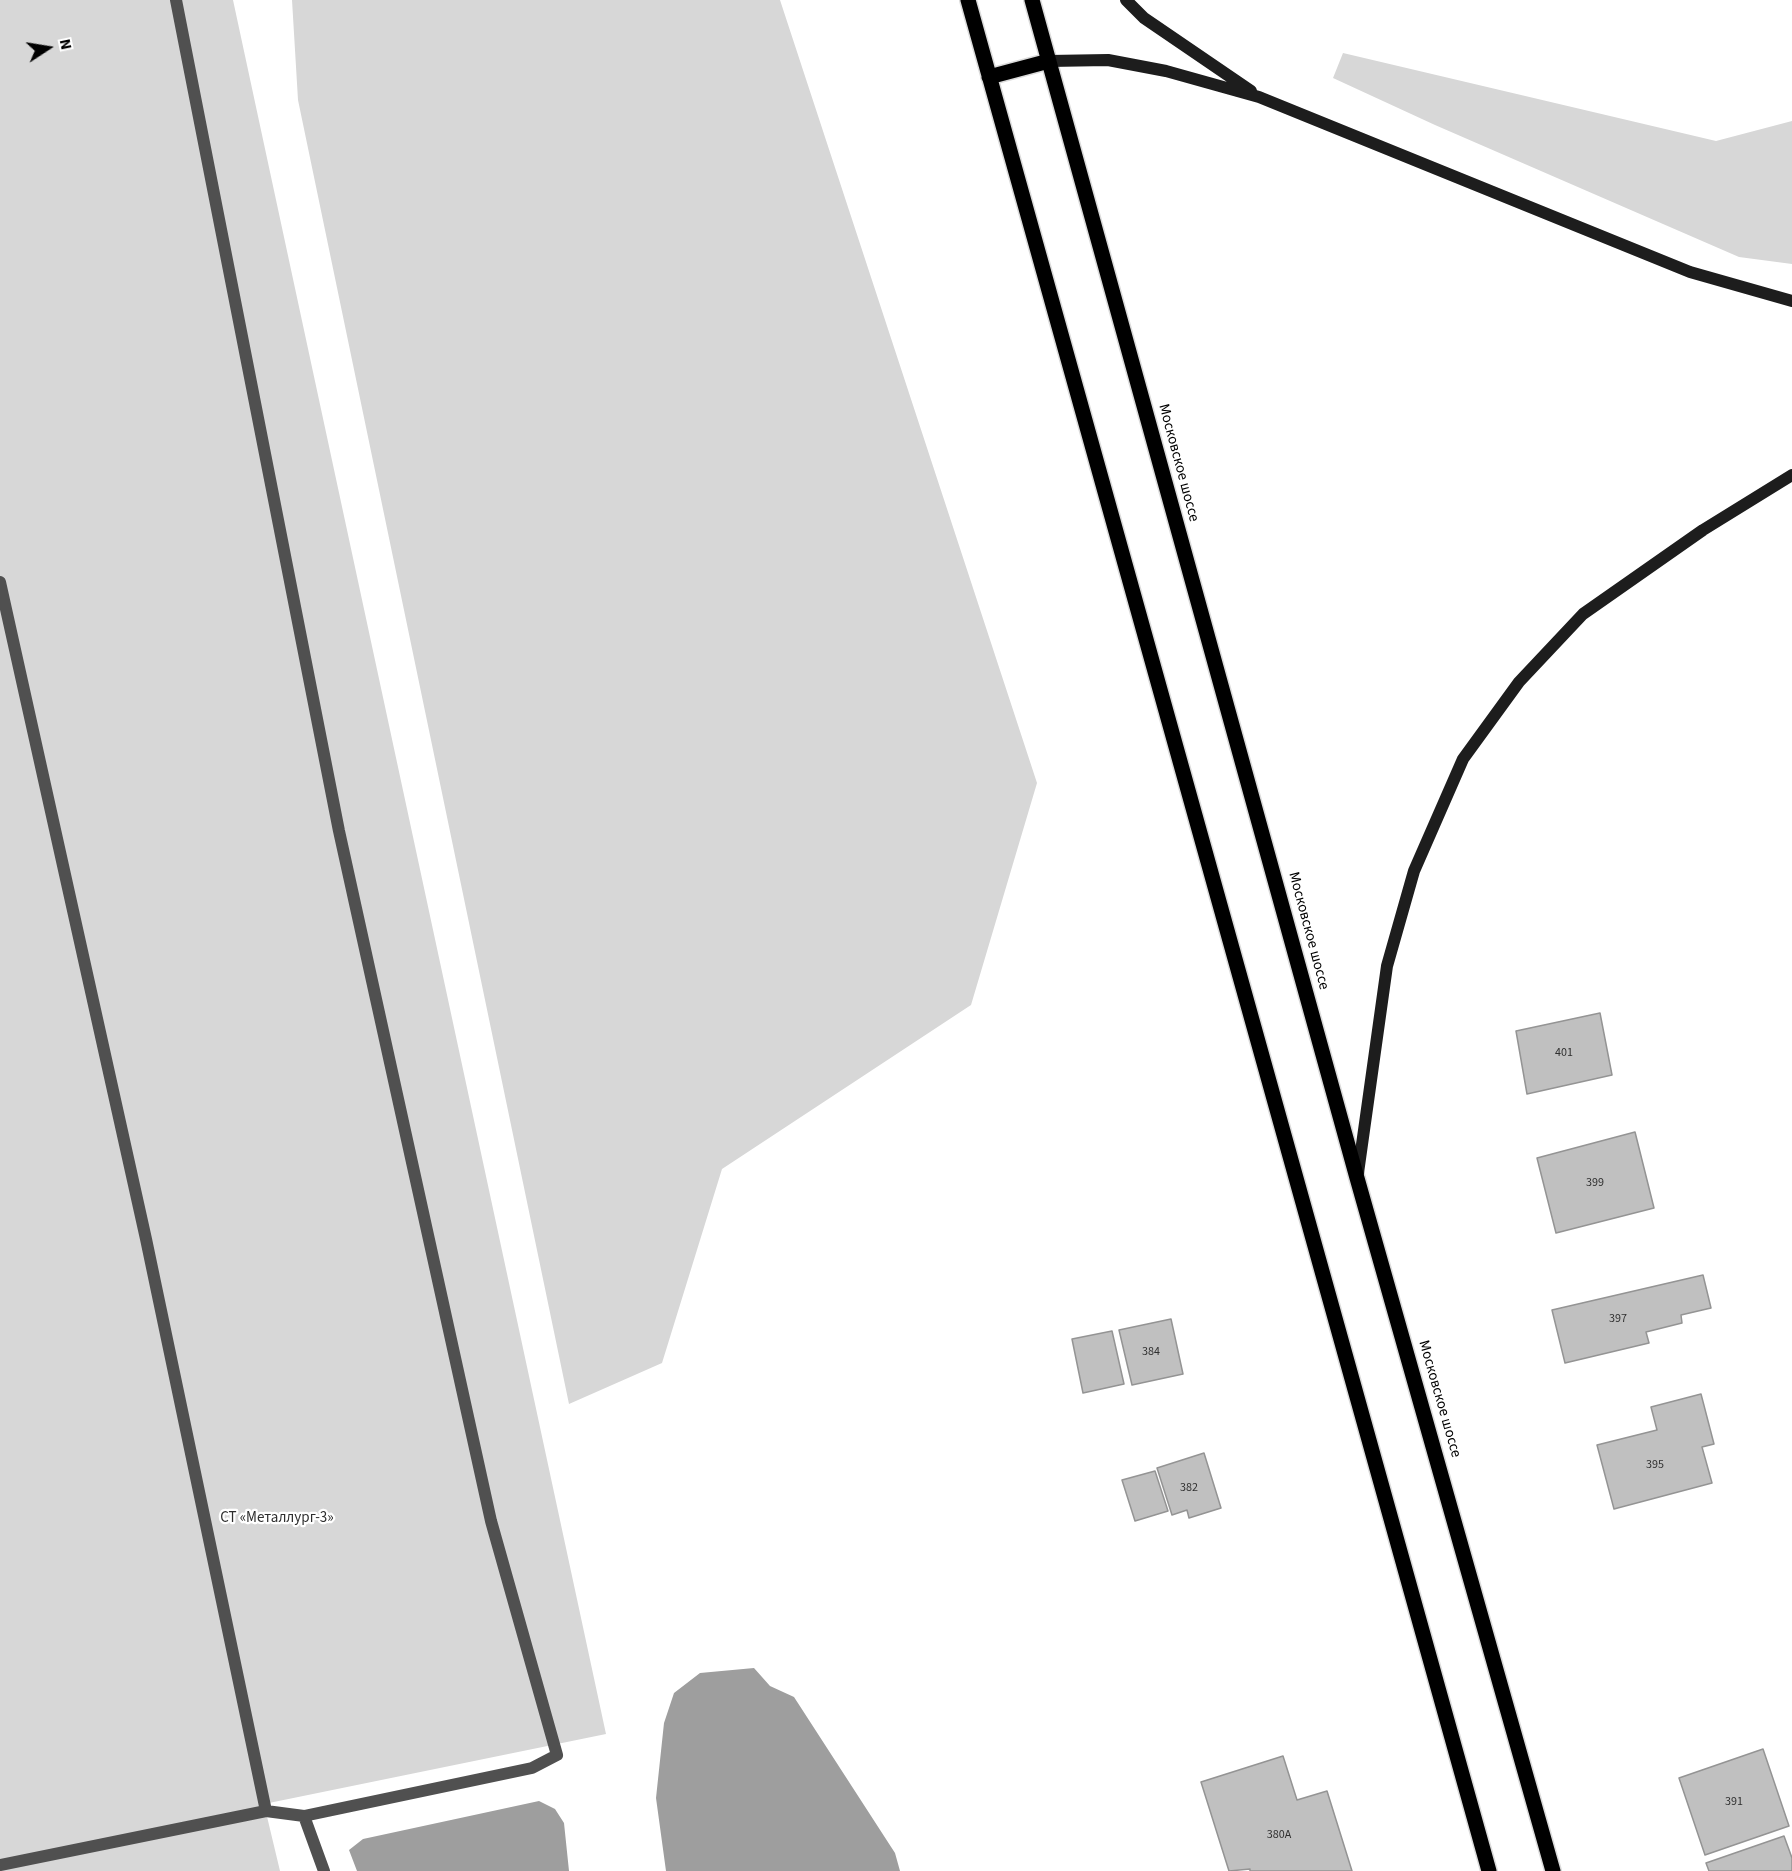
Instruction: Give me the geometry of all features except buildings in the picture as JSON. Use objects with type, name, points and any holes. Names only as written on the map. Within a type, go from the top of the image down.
[{"type":"main road","points":[[968,0],[1489,1871]]},
{"type":"main road","name":"Московское шоссе","points":[[1032,0],[1357,1178],[1553,1871]]},
{"type":"main road","points":[[1126,0],[1144,18],[1259,97]]},
{"type":"main road","points":[[989,77],[1049,61],[1108,60],[1166,71],[1259,97],[1690,272],[1791,300]]},
{"type":"main road","points":[[1357,1178],[1387,966],[1413,870],[1463,759],[1519,682],[1583,614],[1703,530],[1792,474]]},
{"type":"lane","points":[[0,1865],[266,1811],[304,1816],[532,1768],[557,1755],[491,1521],[339,831],[176,0]]},
{"type":"lane","points":[[0,582],[146,1239],[266,1811]]},
{"type":"lane","points":[[304,1816],[324,1871]]},
{"type":"green space","name":"СТ «Металлург-3»","points":[[0,0],[233,0],[606,1734],[264,1804],[280,1871],[0,1871]]},
{"type":"green space","points":[[292,0],[780,0],[1037,783],[971,1005],[722,1169],[662,1363],[569,1404],[298,100]]},
{"type":"green space","points":[[1343,53],[1716,141],[1792,121],[1792,264],[1739,257],[1435,125],[1333,78]]},
{"type":"shaded area","points":[[754,1668],[770,1686],[794,1697],[895,1853],[900,1871],[666,1871],[656,1798],[664,1723],[674,1693],[700,1673]]},
{"type":"shaded area","points":[[539,1801],[555,1809],[564,1823],[569,1871],[357,1871],[349,1850],[363,1839]]}]
